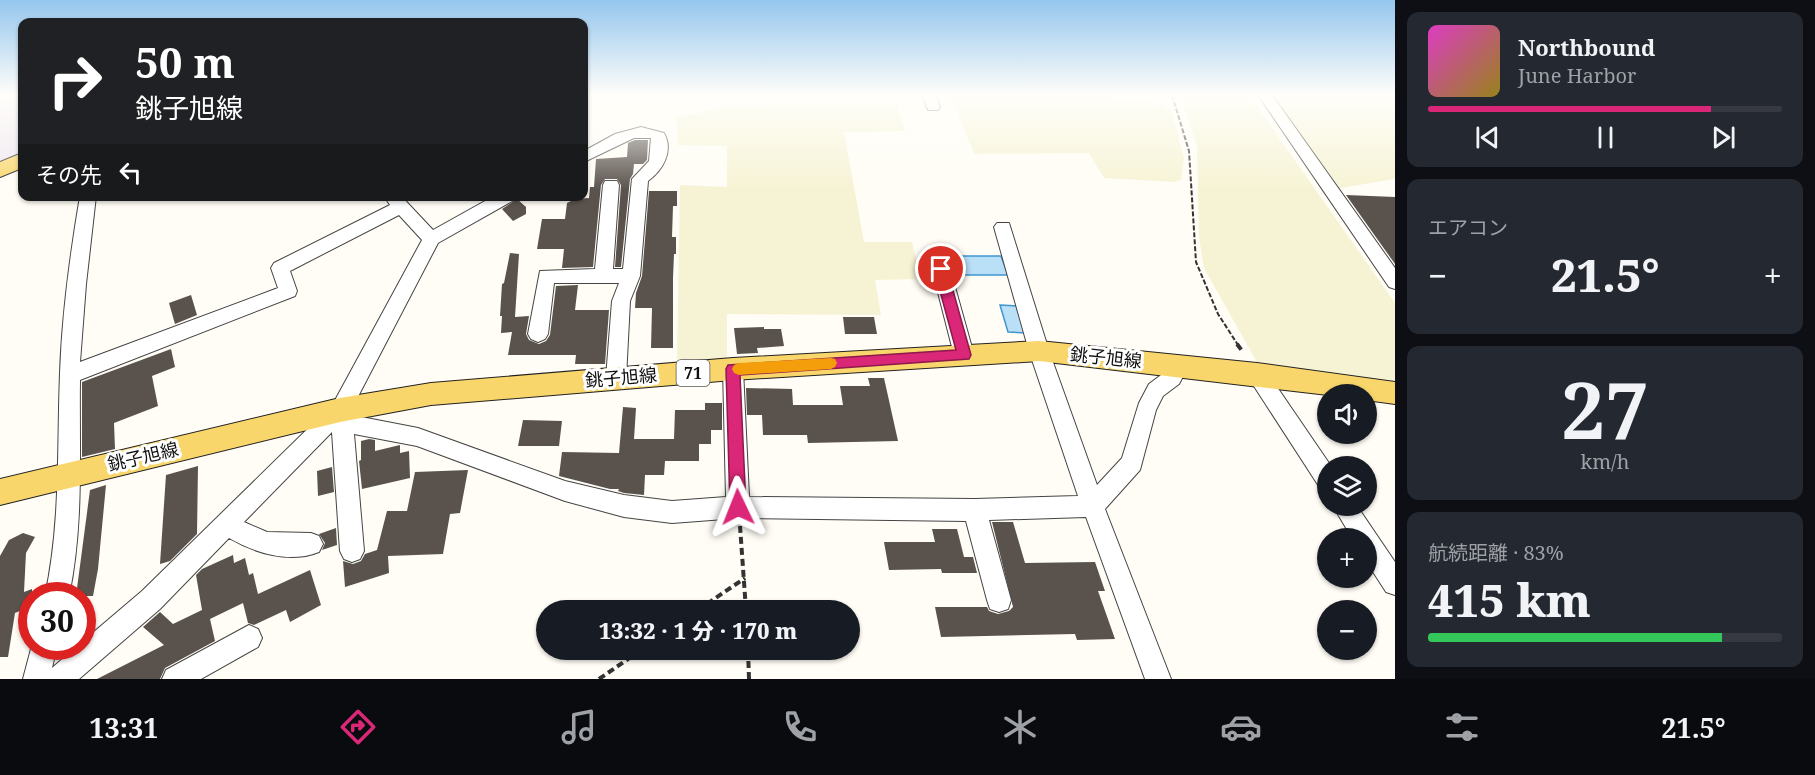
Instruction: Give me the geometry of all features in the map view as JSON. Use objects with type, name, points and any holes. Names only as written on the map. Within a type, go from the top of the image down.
[{"type":"main road","points":[[0,170],[18,162]]},
{"type":"main road","name":"銚子旭線","points":[[0,492],[71,474],[431,394],[733,369],[1039,351],[1257,374],[1395,393]]},
{"type":"street","points":[[1287,127],[1395,282]]},
{"type":"street","points":[[588,155],[634,132],[652,131],[659,136],[659,162],[652,171],[640,179],[631,276],[621,301],[616,378]]},
{"type":"street","points":[[603,276],[610,185]]},
{"type":"street","points":[[61,582],[65,565],[71,474],[70,375],[74,293],[87,201]]},
{"type":"street","points":[[59,679],[151,600],[341,415],[431,240],[499,201]]},
{"type":"street","points":[[70,375],[288,291],[280,268],[396,202],[431,240]]},
{"type":"street","points":[[1003,227],[1039,351],[1093,506],[1158,679]]},
{"type":"street","points":[[537,334],[546,276],[551,269],[603,276],[631,276]]},
{"type":"street","points":[[941,269],[964,355]]},
{"type":"street","points":[[341,415],[350,424],[418,437],[565,491],[624,506],[672,512],[738,507],[975,510],[1093,506],[1132,463],[1146,409],[1156,390],[1172,378],[1179,365]]},
{"type":"street","points":[[733,369],[738,507]]},
{"type":"street","points":[[1257,374],[1317,464]]},
{"type":"street","points":[[341,415],[352,551]]},
{"type":"street","points":[[975,510],[999,600]]},
{"type":"street","points":[[227,525],[257,542],[274,546],[311,544]]},
{"type":"street","points":[[1377,556],[1395,583]]},
{"type":"street","points":[[175,679],[249,638]]},
{"type":"street","points":[[36,679],[41,660]]},
{"type":"path","points":[[1182,127],[1189,151],[1196,262],[1218,314],[1257,374]]},
{"type":"path","points":[[738,507],[746,600]]},
{"type":"path","points":[[713,600],[745,578]]},
{"type":"path","points":[[599,679],[627,660]]},
{"type":"path","points":[[748,660],[749,679]]},
{"type":"shaded area","points":[[0,127],[18,127],[18,156],[0,164]]},
{"type":"shaded area","points":[[677,127],[904,127],[905,131],[844,132],[864,242],[912,242],[921,279],[875,280],[881,315],[727,314],[727,360],[677,361],[680,185],[727,187],[727,146],[678,145]]},
{"type":"shaded area","points":[[963,127],[1176,127],[1184,158],[1181,180],[1174,182],[1104,178],[1089,153],[974,154]]},
{"type":"shaded area","points":[[1191,127],[1271,127],[1395,303],[1395,385],[1259,366],[1204,268],[1199,237],[1197,146]]},
{"type":"shaded area","points":[[1295,127],[1395,127],[1395,179],[1340,188]]},
{"type":"water","points":[[950,256],[1001,256],[1008,275],[956,275]]},
{"type":"water","points":[[1000,305],[1018,306],[1026,333],[1008,332]]},
{"type":"building","points":[[635,140],[648,140],[647,160],[643,164],[634,164],[630,179],[621,267],[615,267],[621,185],[617,179],[605,179],[601,185],[593,267],[562,268],[564,249],[537,249],[542,219],[565,219],[567,203],[588,201],[590,187],[594,187],[596,159],[627,157],[628,143]]},
{"type":"building","points":[[649,191],[677,191],[677,206],[673,206],[672,237],[676,237],[673,278],[673,348],[651,348],[652,308],[635,308],[636,293],[642,276]]},
{"type":"building","points":[[1346,195],[1395,197],[1395,264]]},
{"type":"building","points":[[514,201],[519,201],[526,207],[526,214],[513,221],[502,209]]},
{"type":"building","points":[[510,253],[519,254],[515,317],[529,316],[526,334],[529,340],[539,344],[546,341],[550,335],[556,286],[578,285],[575,310],[609,310],[605,364],[575,364],[576,355],[508,355],[512,332],[501,333],[502,316],[500,316],[502,284]]},
{"type":"building","points":[[191,295],[197,315],[175,324],[169,303]]},
{"type":"building","points":[[843,317],[874,317],[877,334],[845,334]]},
{"type":"building","points":[[764,327],[764,329],[781,329],[784,346],[757,348],[758,353],[737,354],[734,328]]},
{"type":"building","points":[[171,349],[175,367],[152,376],[158,406],[114,423],[115,449],[82,457],[82,382]]},
{"type":"building","points":[[868,378],[884,378],[898,441],[808,443],[807,435],[763,435],[762,415],[747,415],[746,388],[792,389],[793,405],[843,405],[840,386],[870,386]]},
{"type":"building","points":[[705,403],[722,403],[722,430],[711,430],[711,444],[699,444],[699,461],[665,461],[664,475],[645,475],[644,495],[624,493],[618,491],[619,489],[610,489],[559,476],[562,452],[619,453],[623,407],[636,408],[634,439],[674,439],[675,410],[705,410]]},
{"type":"building","points":[[523,420],[562,421],[559,446],[518,446]]},
{"type":"building","points":[[375,440],[375,451],[400,445],[400,453],[409,451],[410,478],[362,489],[359,461],[361,460],[361,441]]},
{"type":"building","points":[[198,466],[197,534],[170,561],[160,564],[166,475]]},
{"type":"building","points":[[332,467],[334,492],[318,496],[317,471]]},
{"type":"building","points":[[468,470],[460,513],[450,514],[443,554],[388,556],[389,573],[345,587],[343,561],[353,564],[361,561],[365,554],[377,550],[387,511],[407,511],[415,472]]},
{"type":"building","points":[[106,485],[98,569],[96,582],[78,582],[90,490]]},
{"type":"building","points":[[992,522],[1013,522],[1025,563],[1095,562],[1105,591],[1098,591],[1115,639],[1077,640],[1075,634],[941,637],[935,607],[987,607],[989,611],[998,614],[1009,611],[1013,607]]},
{"type":"building","points":[[336,528],[337,545],[322,550],[325,543],[319,534]]},
{"type":"building","points":[[932,529],[957,529],[964,557],[973,557],[977,573],[942,573],[941,569],[889,570],[884,542],[935,542]]},
{"type":"building","points":[[23,533],[35,537],[26,553],[25,582],[18,582],[18,612],[15,613],[8,657],[0,657],[0,556],[9,540]]},
{"type":"building","points":[[233,555],[234,563],[245,558],[249,575],[253,573],[258,594],[310,570],[321,605],[290,622],[286,610],[254,625],[248,623],[243,603],[210,619],[215,641],[165,668],[160,679],[97,679],[164,645],[143,627],[160,612],[173,624],[202,610],[196,575],[202,569]]},
{"type":"slow traffic","points":[[739,369],[831,363]]},
{"type":"route","points":[[738,507],[733,369],[964,355],[941,269]]}]
